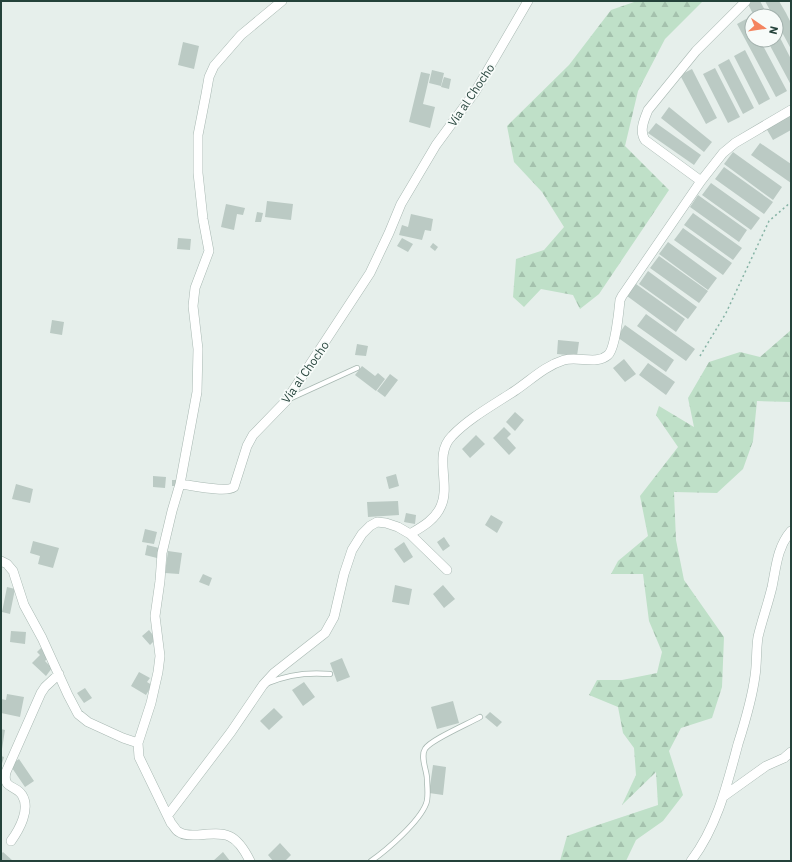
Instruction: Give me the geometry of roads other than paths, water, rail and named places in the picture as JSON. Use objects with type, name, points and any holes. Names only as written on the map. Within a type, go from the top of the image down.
[{"type":"street","points":[[250,861],[243,848],[233,838],[226,834],[218,833],[188,835],[179,832],[172,823],[139,757],[138,743],[151,703],[158,672],[160,656],[155,616],[162,553],[180,484],[197,392],[198,349],[193,306],[195,288],[209,251],[203,219],[198,173],[198,135],[209,77],[214,66],[241,35],[282,1]]},
{"type":"street","name":"Vía al Chocho","points":[[180,484],[222,489],[232,488],[236,483],[247,446],[253,435],[286,401],[370,273],[401,204],[436,145],[475,92],[528,1]]},
{"type":"street","points":[[701,181],[645,140],[642,129],[644,120],[648,110],[696,50],[746,1]]},
{"type":"street","points":[[410,534],[429,522],[441,506],[445,487],[443,454],[446,444],[451,437],[465,425],[547,367],[572,358],[595,360],[602,359],[611,352],[622,296],[701,181],[723,153],[735,143],[791,110]]},
{"type":"street","points":[[168,815],[231,732],[263,685],[274,673],[325,633],[334,617],[344,574],[352,550],[362,534],[370,526],[377,522],[398,527],[410,534],[446,570]]},
{"type":"street","points":[[691,861],[701,848],[720,810],[745,721],[753,685],[758,638],[772,588],[777,558],[787,535],[791,531]]},
{"type":"street","points":[[1,561],[7,564],[14,572],[24,606],[42,638],[68,696],[78,714],[88,722],[138,743]]},
{"type":"street","points":[[11,841],[21,827],[25,816],[24,801],[22,795],[5,781],[6,772],[41,693],[45,687],[59,674]]},
{"type":"street","points":[[724,796],[766,766],[784,758],[791,752]]},
{"type":"lane","points":[[286,401],[357,368]]},
{"type":"lane","points":[[263,685],[279,678],[295,674],[313,672],[330,674]]},
{"type":"lane","points":[[371,861],[383,853],[411,826],[426,805],[427,778],[423,755],[425,748],[440,738],[480,717]]}]
